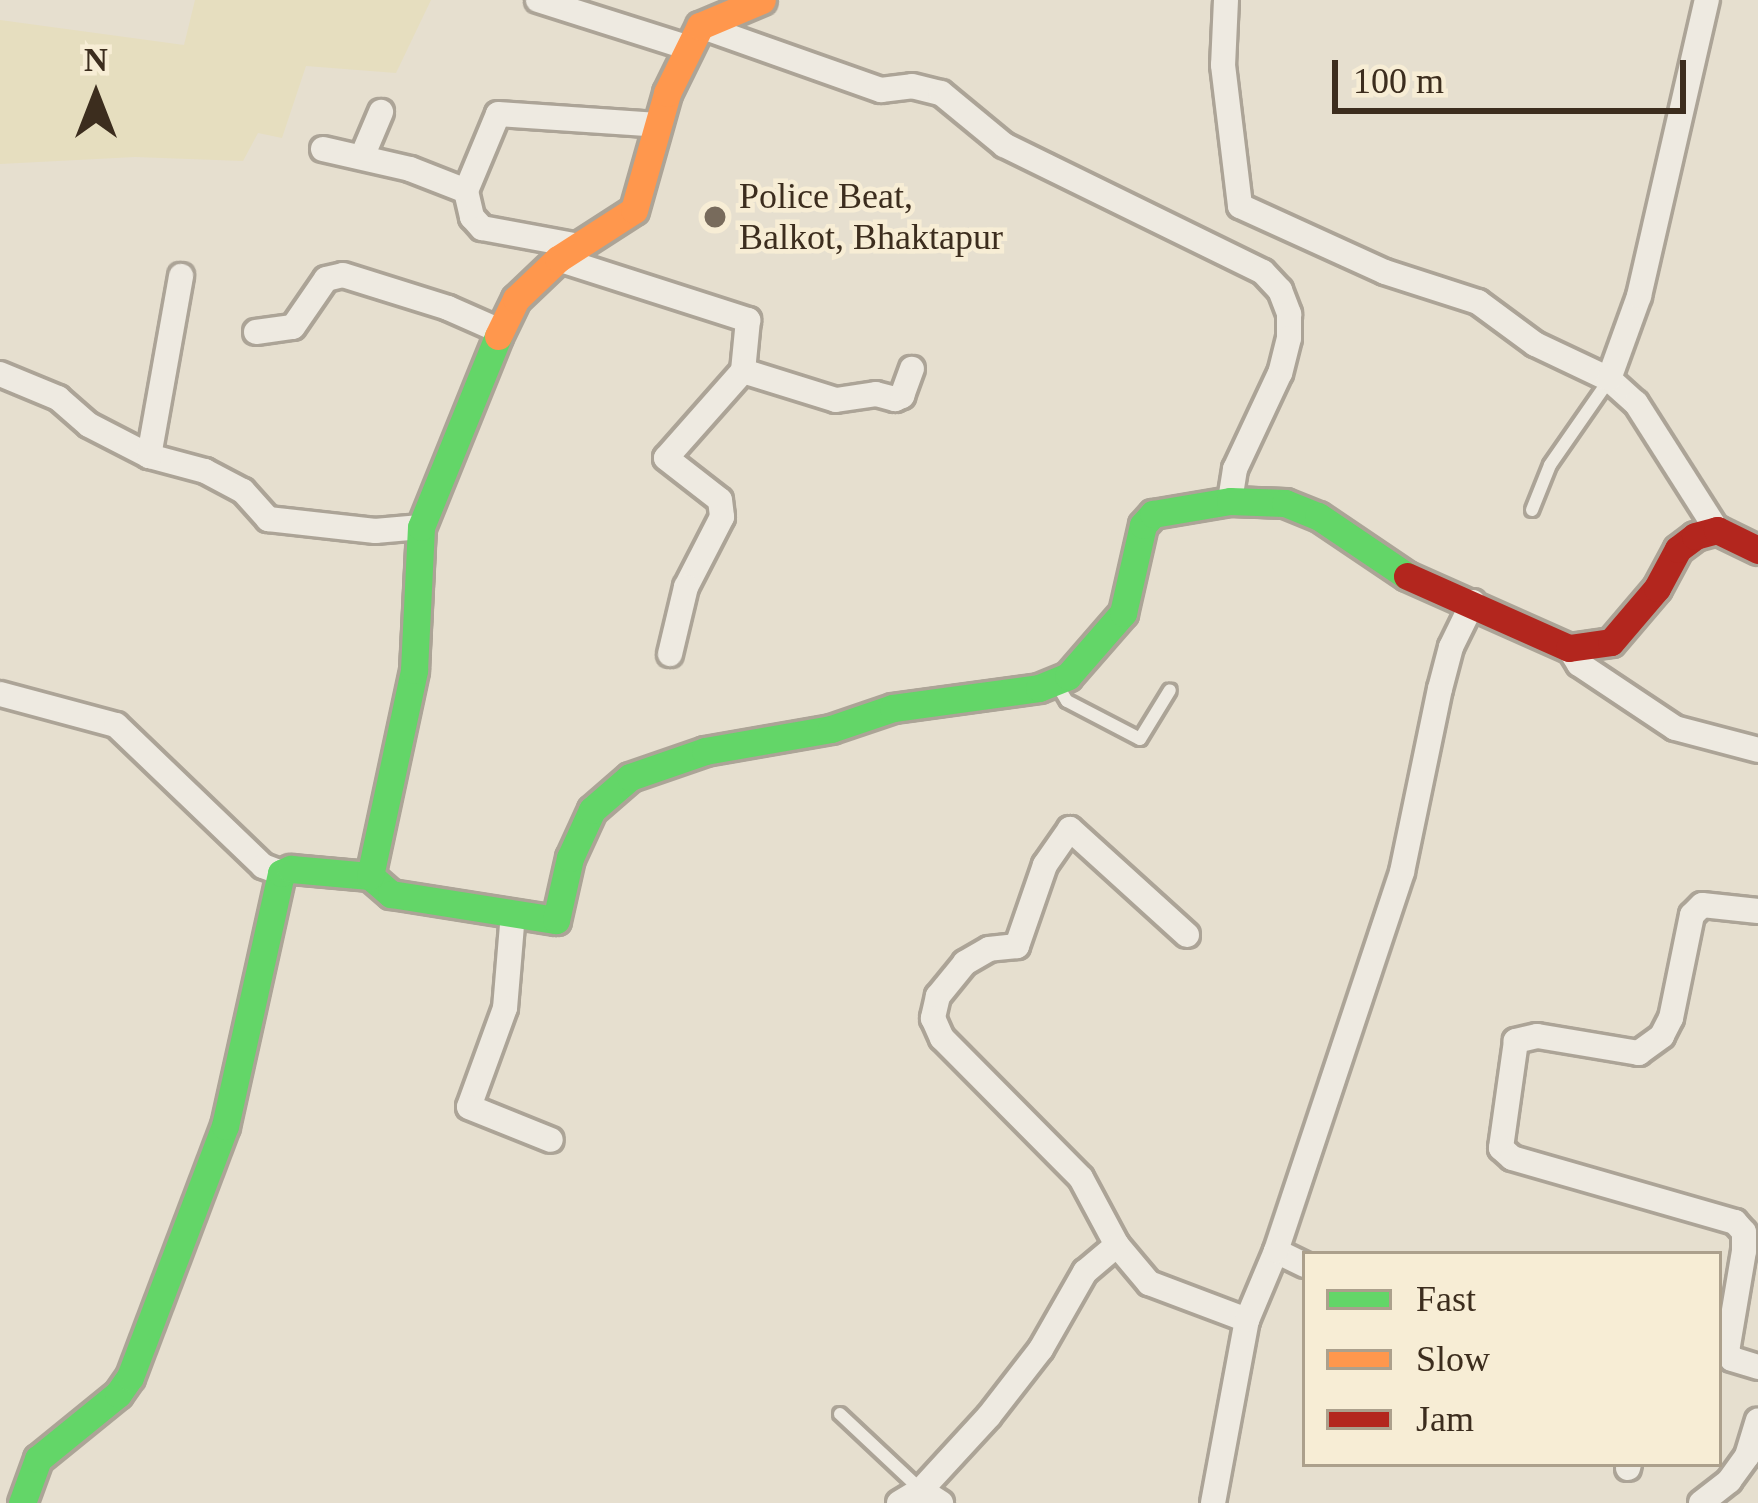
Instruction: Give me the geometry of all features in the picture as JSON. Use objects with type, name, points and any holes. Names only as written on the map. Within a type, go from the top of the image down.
[{"type":"street","points":[[538,0],[693,37],[880,90],[912,86],[941,93],[1004,145],[1263,272],[1280,290],[1289,314],[1289,338],[1280,373],[1235,469],[1230,502]]},
{"type":"street","points":[[370,876],[414,670],[422,527],[500,331],[516,299],[568,252],[634,209],[658,125],[693,37],[762,0]]},
{"type":"street","points":[[1226,0],[1223,65],[1240,206],[1384,272],[1478,302],[1535,344],[1609,379],[1636,404],[1717,530],[1758,550]]},
{"type":"street","points":[[1609,379],[1639,296],[1708,0]]},
{"type":"street","points":[[362,157],[381,112]]},
{"type":"street","points":[[658,125],[498,114],[466,191],[472,217],[482,228],[568,252],[748,320],[743,371],[666,458],[720,500],[722,517],[686,587],[670,654]]},
{"type":"street","points":[[323,149],[466,191]]},
{"type":"street","points":[[256,332],[293,327],[326,279],[343,275],[448,308],[500,331]]},
{"type":"street","points":[[149,456],[181,276]]},
{"type":"street","points":[[743,371],[836,400],[876,394],[895,399],[902,395],[912,369]]},
{"type":"street","points":[[0,374],[58,398],[89,425],[149,456],[205,471],[243,491],[268,519],[375,530],[422,527]]},
{"type":"street","points":[[0,694],[116,725],[262,866],[281,873],[291,869],[370,876],[391,894],[556,920],[570,858],[592,810],[630,777],[704,751],[831,729],[892,707],[1056,682],[1068,676],[1124,613],[1143,525],[1153,514],[1230,502],[1285,503],[1318,516],[1411,579],[1473,602],[1569,648],[1579,664],[1675,728],[1758,750]]},
{"type":"street","points":[[1569,648],[1611,642],[1657,588],[1678,549],[1717,530]]},
{"type":"street","points":[[1213,1503],[1247,1320],[1276,1251],[1402,872],[1451,647],[1473,602]]},
{"type":"street","points":[[1187,935],[1070,829],[1045,865],[1017,946],[989,949],[965,963],[938,996],[933,1018],[942,1038],[1081,1178],[1117,1245],[1149,1283],[1247,1320]]},
{"type":"street","points":[[22,1503],[38,1459],[118,1394],[130,1377],[226,1126],[281,873]]},
{"type":"street","points":[[1758,911],[1702,904],[1692,915],[1671,1018],[1662,1036],[1639,1053],[1537,1036],[1516,1041],[1501,1148],[1512,1158],[1735,1222],[1744,1232],[1726,1358],[1758,1367]]},
{"type":"street","points":[[513,913],[505,1008],[470,1107],[551,1140]]},
{"type":"street","points":[[920,1499],[1041,1349],[1085,1272],[1117,1245]]},
{"type":"street","points":[[1276,1251],[1302,1264]]},
{"type":"street","points":[[1701,1503],[1730,1481],[1747,1456],[1758,1421]]},
{"type":"lane","points":[[1532,510],[1550,465],[1609,379]]},
{"type":"lane","points":[[1056,682],[1067,701],[1140,739],[1170,690]]},
{"type":"lane","points":[[840,1414],[920,1499]]},
{"type":"shaded area","points":[[195,0],[431,0],[396,73],[306,66],[282,138],[258,133],[243,161],[135,157],[0,164],[0,20],[184,45]]},
{"type":"traffic: fast","points":[[22,1503],[38,1459],[118,1394],[130,1377],[225,1126],[281,873],[291,869],[370,876],[414,670],[421,527],[498,336]]},
{"type":"traffic: fast","points":[[370,876],[391,894],[556,920],[570,858],[592,810],[630,777],[705,751],[831,729],[893,708],[1039,688],[1068,676],[1123,613],[1143,525],[1153,514],[1230,501],[1285,503],[1318,516],[1407,576]]},
{"type":"traffic: slow","points":[[498,336],[516,299],[558,259],[634,210],[667,93],[700,26],[762,0]]},
{"type":"traffic: jam","points":[[1407,576],[1569,648],[1611,642],[1657,588],[1678,549],[1695,536],[1717,530],[1758,550]]},
{"type":"place","name":"Police Beat, Balkot, Bhaktapur","points":[[715,217]]}]
